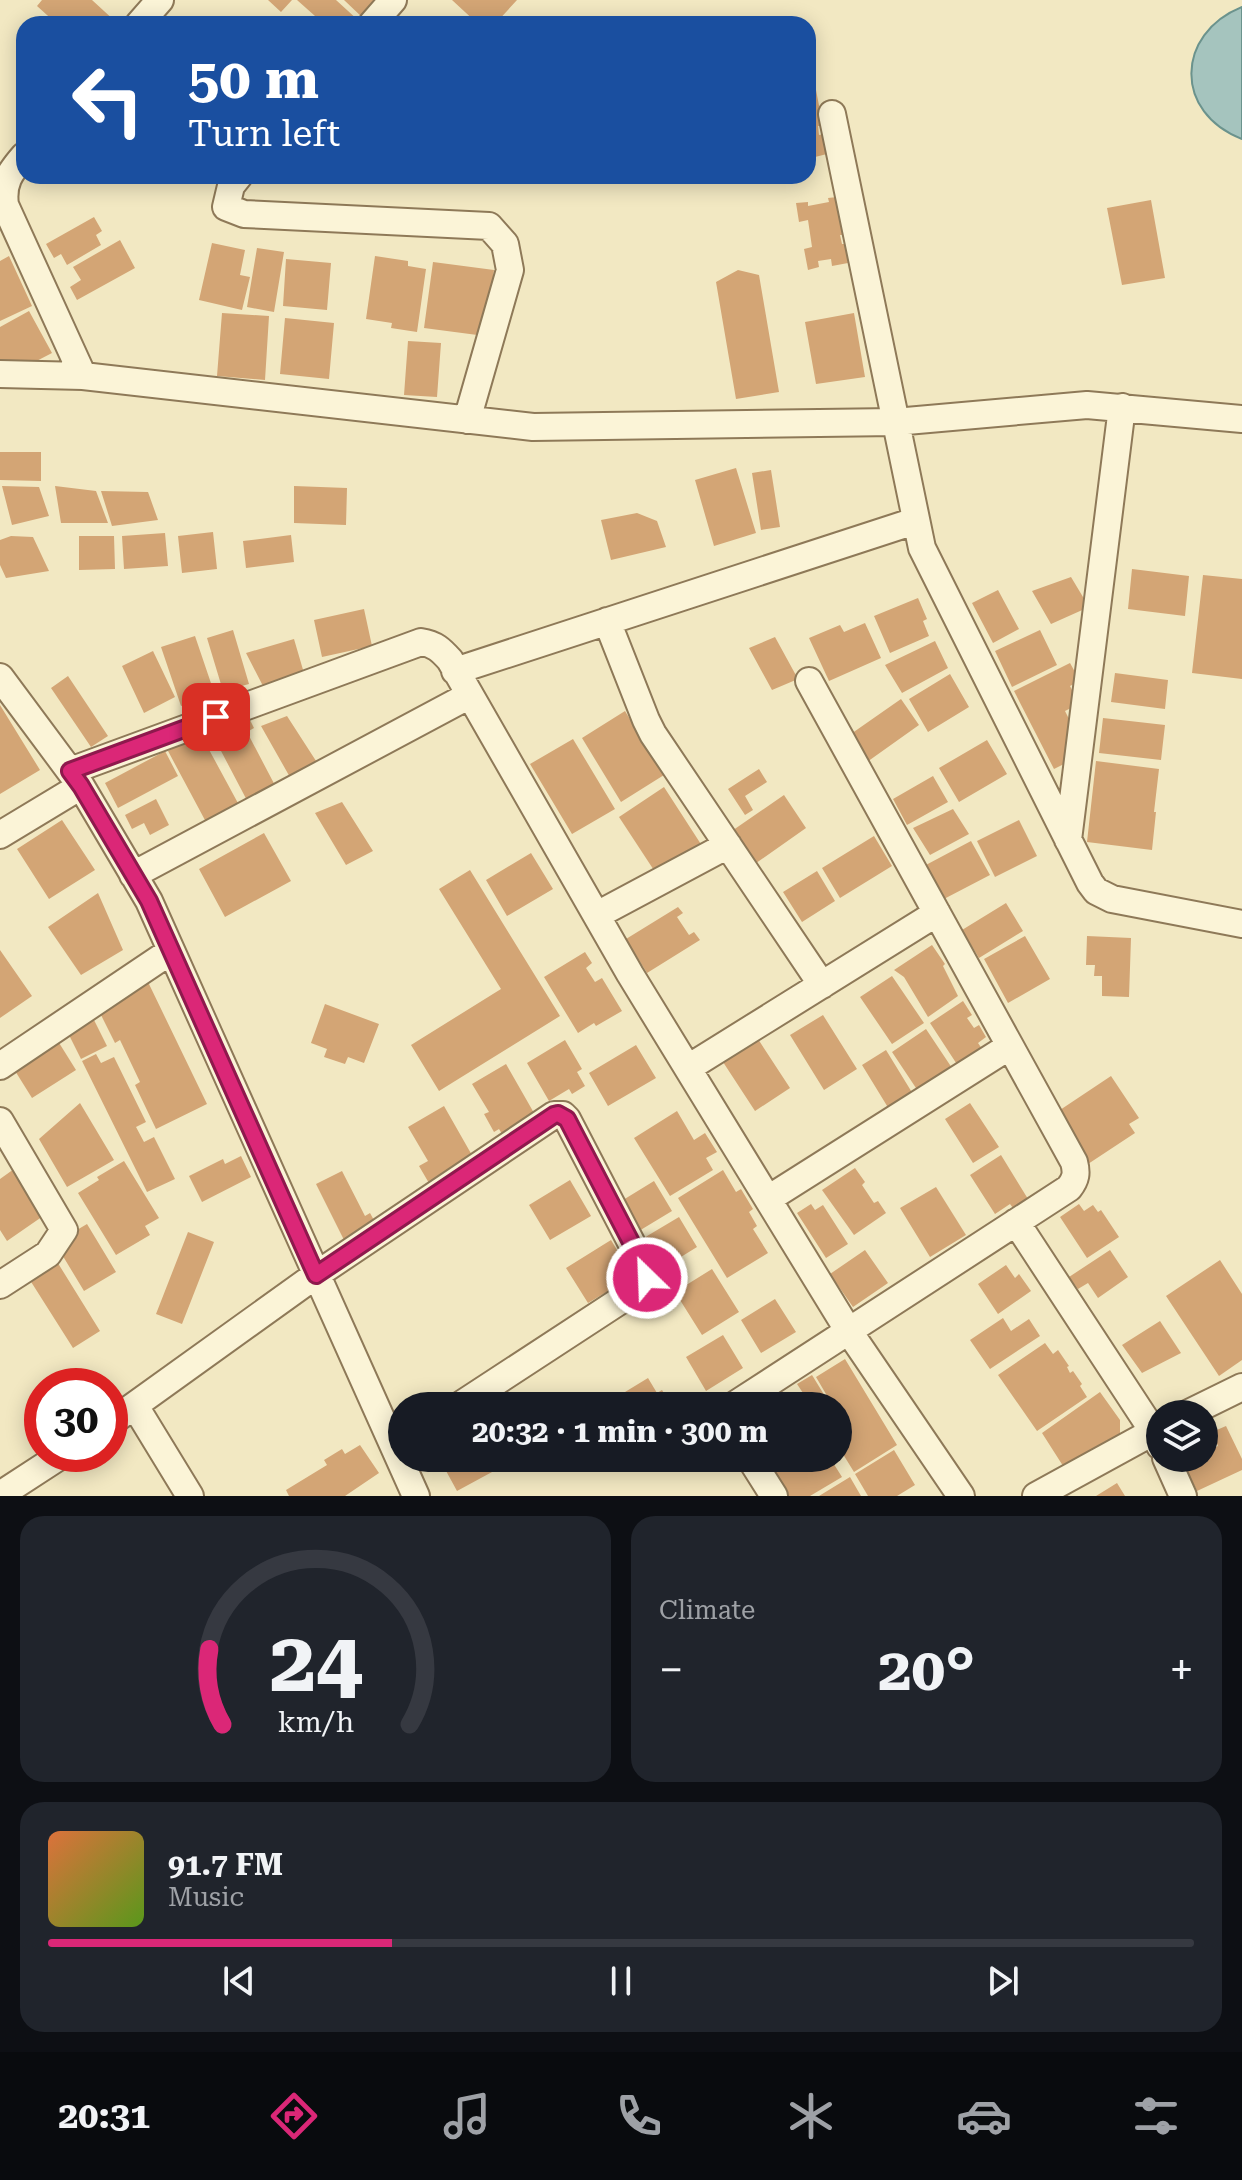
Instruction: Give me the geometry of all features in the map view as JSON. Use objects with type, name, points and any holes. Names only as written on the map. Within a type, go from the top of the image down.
[{"type":"street","points":[[146,16],[160,0]]},
{"type":"street","points":[[379,16],[393,0]]},
{"type":"street","points":[[832,114],[922,548],[1068,840],[1090,883],[1103,896],[1242,924]]},
{"type":"street","points":[[16,167],[6,180],[5,205],[83,376]]},
{"type":"street","points":[[233,184],[226,207],[244,214],[489,226],[505,244],[510,270],[467,420]]},
{"type":"street","points":[[0,374],[83,376],[548,428],[895,422],[1087,405],[1242,419]]},
{"type":"street","points":[[1068,840],[1122,407]]},
{"type":"street","points":[[455,671],[915,521]]},
{"type":"street","points":[[607,621],[653,734],[822,985]]},
{"type":"street","points":[[0,835],[76,778],[421,642],[442,650],[630,974],[848,1330],[961,1496]]},
{"type":"street","points":[[0,677],[76,778],[149,901],[416,1496]]},
{"type":"street","points":[[754,1392],[1069,1188],[1077,1172],[809,681]]},
{"type":"street","points":[[133,875],[470,695]]},
{"type":"street","points":[[597,915],[728,845]]},
{"type":"street","points":[[688,1068],[937,913]]},
{"type":"street","points":[[0,1066],[171,951]]},
{"type":"street","points":[[768,1199],[1010,1046]]},
{"type":"street","points":[[128,1411],[316,1275],[554,1115],[563,1115],[647,1278],[644,1285],[480,1392]]},
{"type":"street","points":[[0,1121],[64,1230],[48,1254],[0,1285]]},
{"type":"street","points":[[1016,1222],[1146,1417]]},
{"type":"street","points":[[1216,1400],[1242,1387]]},
{"type":"street","points":[[135,1406],[190,1496]]},
{"type":"street","points":[[1036,1496],[1146,1441]]},
{"type":"street","points":[[0,1495],[35,1472]]},
{"type":"street","points":[[759,1472],[774,1496]]},
{"type":"street","points":[[1172,1472],[1183,1496]]},
{"type":"water","points":[[1242,7],[1242,139],[1220,127],[1204,111],[1194,93],[1191,73],[1204,35],[1220,19]]},
{"type":"building","points":[[42,0],[92,0],[109,16],[48,16],[37,6]]},
{"type":"building","points":[[268,0],[292,0],[281,12]]},
{"type":"building","points":[[297,0],[336,0],[354,16],[315,16]]},
{"type":"building","points":[[344,0],[377,2],[365,16]]},
{"type":"building","points":[[452,0],[517,0],[502,16],[469,16]]},
{"type":"building","points":[[816,90],[823,126],[818,126],[819,135],[824,134],[827,154],[816,157]]},
{"type":"building","points":[[837,197],[843,235],[840,235],[848,263],[832,266],[831,259],[818,261],[819,267],[808,270],[804,249],[812,247],[808,220],[799,222],[796,203],[808,202],[808,206],[829,202],[828,198]]},
{"type":"building","points":[[1151,200],[1165,278],[1122,285],[1107,208]]},
{"type":"building","points":[[94,217],[102,231],[96,235],[101,245],[67,265],[61,254],[54,258],[46,244]]},
{"type":"building","points":[[120,240],[135,268],[77,300],[70,287],[81,280],[73,267]]},
{"type":"building","points":[[212,243],[245,250],[240,275],[250,277],[242,310],[199,300]]},
{"type":"building","points":[[257,248],[284,252],[274,312],[247,307]]},
{"type":"building","points":[[9,256],[32,306],[0,321],[0,261]]},
{"type":"building","points":[[375,256],[408,261],[408,266],[426,269],[417,332],[391,328],[392,323],[366,319]]},
{"type":"building","points":[[286,259],[331,263],[327,310],[283,306]]},
{"type":"building","points":[[433,262],[494,270],[485,336],[424,328]]},
{"type":"building","points":[[738,270],[759,275],[779,392],[736,399],[716,282]]},
{"type":"building","points":[[29,311],[52,353],[23,368],[0,363],[0,327]]},
{"type":"building","points":[[222,313],[269,316],[265,380],[217,376]]},
{"type":"building","points":[[854,313],[865,377],[816,384],[805,322]]},
{"type":"building","points":[[285,318],[334,323],[329,379],[280,374]]},
{"type":"building","points":[[408,341],[441,343],[437,397],[404,395]]},
{"type":"building","points":[[0,452],[41,452],[41,481],[0,480]]},
{"type":"building","points":[[736,468],[756,533],[714,546],[695,480]]},
{"type":"building","points":[[771,470],[780,527],[761,530],[752,473]]},
{"type":"building","points":[[2,486],[39,487],[49,516],[12,525]]},
{"type":"building","points":[[55,486],[96,491],[108,523],[61,523]]},
{"type":"building","points":[[294,486],[347,488],[346,525],[294,523]]},
{"type":"building","points":[[101,491],[148,492],[158,520],[112,526]]},
{"type":"building","points":[[637,513],[657,521],[666,547],[611,560],[601,520]]},
{"type":"building","points":[[213,532],[217,569],[182,573],[178,536]]},
{"type":"building","points":[[165,533],[168,566],[124,569],[122,536]]},
{"type":"building","points":[[291,535],[294,562],[246,568],[243,541]]},
{"type":"building","points":[[11,536],[33,537],[49,571],[6,578],[0,565],[0,540]]},
{"type":"building","points":[[79,536],[114,536],[115,569],[79,570]]},
{"type":"building","points":[[1132,569],[1189,576],[1185,616],[1128,609]]},
{"type":"building","points":[[1203,575],[1242,579],[1242,679],[1192,673]]},
{"type":"building","points":[[1071,577],[1089,607],[1051,624],[1032,591]]},
{"type":"building","points":[[998,590],[1019,629],[993,643],[972,603]]},
{"type":"building","points":[[918,598],[927,619],[923,621],[929,636],[890,653],[874,616]]},
{"type":"building","points":[[364,609],[372,646],[322,657],[314,620]]},
{"type":"building","points":[[865,623],[881,658],[829,681],[809,638],[840,625],[844,632]]},
{"type":"building","points":[[233,630],[249,684],[223,691],[207,638]]},
{"type":"building","points":[[1040,630],[1057,665],[1012,687],[995,651]]},
{"type":"building","points":[[195,636],[215,695],[181,706],[161,647]]},
{"type":"building","points":[[775,637],[798,679],[772,690],[749,648]]},
{"type":"building","points":[[294,639],[306,680],[263,686],[246,653]]},
{"type":"building","points":[[935,641],[948,668],[902,693],[885,665]]},
{"type":"building","points":[[153,651],[175,697],[144,713],[122,666]]},
{"type":"building","points":[[1070,663],[1080,681],[1070,686],[1079,704],[1065,711],[1073,727],[1069,729],[1075,742],[1074,759],[1054,769],[1014,691]]},
{"type":"building","points":[[1115,673],[1168,680],[1165,709],[1111,702]]},
{"type":"building","points":[[950,674],[969,707],[928,732],[909,699]]},
{"type":"building","points":[[68,676],[108,736],[91,747],[51,688]]},
{"type":"building","points":[[901,699],[919,725],[867,762],[848,736]]},
{"type":"building","points":[[0,705],[40,770],[0,794]]},
{"type":"building","points":[[625,711],[664,775],[621,802],[582,738]]},
{"type":"building","points":[[246,712],[254,728],[247,732],[279,793],[251,808],[210,730]]},
{"type":"building","points":[[287,716],[318,764],[291,779],[261,726]]},
{"type":"building","points":[[1103,718],[1165,725],[1161,760],[1099,753]]},
{"type":"building","points":[[200,733],[239,805],[206,822],[168,751]]},
{"type":"building","points":[[573,739],[615,809],[572,834],[530,764]]},
{"type":"building","points":[[987,740],[1007,774],[959,802],[939,768]]},
{"type":"building","points":[[165,751],[178,776],[118,808],[105,783]]},
{"type":"building","points":[[1096,761],[1159,769],[1152,850],[1087,842]]},
{"type":"building","points":[[759,769],[767,782],[745,796],[753,810],[745,815],[728,789]]},
{"type":"building","points":[[933,776],[948,802],[907,825],[893,799]]},
{"type":"building","points":[[664,787],[706,852],[661,881],[619,817]]},
{"type":"building","points":[[784,795],[806,828],[749,868],[726,835]]},
{"type":"building","points":[[156,799],[169,825],[150,835],[144,823],[132,829],[125,815]]},
{"type":"building","points":[[342,802],[373,851],[346,865],[315,813]]},
{"type":"building","points":[[953,809],[969,834],[930,855],[913,828]]},
{"type":"building","points":[[62,820],[95,870],[49,899],[17,849]]},
{"type":"building","points":[[1019,820],[1037,856],[995,877],[977,841]]},
{"type":"building","points":[[264,833],[291,881],[225,917],[199,869]]},
{"type":"building","points":[[874,836],[892,866],[840,898],[822,868]]},
{"type":"building","points":[[971,841],[990,875],[942,900],[924,866]]},
{"type":"building","points":[[531,853],[553,889],[507,916],[486,880]]},
{"type":"building","points":[[470,870],[560,1016],[439,1091],[411,1045],[501,989],[439,889]]},
{"type":"building","points":[[817,871],[835,901],[802,922],[783,892]]},
{"type":"building","points":[[98,893],[123,950],[81,975],[48,927]]},
{"type":"building","points":[[1006,903],[1023,931],[979,958],[962,930]]},
{"type":"building","points":[[678,907],[683,913],[677,917],[689,935],[694,932],[700,940],[647,973],[626,939]]},
{"type":"building","points":[[1025,936],[1050,979],[1008,1003],[984,959]]},
{"type":"building","points":[[1087,936],[1131,938],[1129,997],[1102,996],[1102,976],[1094,976],[1095,965],[1086,965]]},
{"type":"building","points":[[932,945],[945,964],[943,966],[958,996],[928,1017],[904,977],[894,970]]},
{"type":"building","points":[[0,950],[32,996],[0,1018]]},
{"type":"building","points":[[585,952],[592,963],[586,968],[595,982],[602,978],[622,1011],[578,1033],[544,977]]},
{"type":"building","points":[[892,976],[924,1023],[892,1044],[860,997]]},
{"type":"building","points":[[148,982],[207,1104],[156,1129],[135,1085],[140,1082],[120,1040],[115,1043],[97,1007]]},
{"type":"building","points":[[963,1001],[972,1015],[967,1018],[974,1028],[979,1025],[986,1037],[978,1043],[987,1056],[962,1072],[930,1023]]},
{"type":"building","points":[[325,1004],[379,1024],[364,1063],[348,1057],[345,1064],[324,1057],[327,1049],[311,1043]]},
{"type":"building","points":[[90,1012],[107,1046],[81,1059],[64,1025]]},
{"type":"building","points":[[823,1015],[857,1069],[824,1090],[790,1035]]},
{"type":"building","points":[[926,1029],[956,1074],[922,1097],[892,1052]]},
{"type":"building","points":[[56,1038],[76,1070],[32,1098],[12,1066]]},
{"type":"building","points":[[758,1039],[790,1088],[755,1111],[723,1062]]},
{"type":"building","points":[[565,1040],[582,1069],[577,1072],[585,1086],[572,1094],[569,1089],[549,1101],[527,1063]]},
{"type":"building","points":[[636,1045],[656,1078],[608,1106],[589,1073]]},
{"type":"building","points":[[886,1050],[916,1099],[892,1114],[862,1065]]},
{"type":"building","points":[[96,1054],[101,1063],[114,1057],[146,1122],[136,1127],[144,1142],[154,1137],[175,1179],[147,1192],[82,1061]]},
{"type":"building","points":[[506,1064],[538,1120],[505,1139],[499,1129],[494,1132],[484,1114],[489,1112],[472,1084]]},
{"type":"building","points":[[1111,1076],[1139,1118],[1129,1124],[1135,1133],[1088,1164],[1054,1114]]},
{"type":"building","points":[[80,1103],[114,1160],[67,1187],[39,1139]]},
{"type":"building","points":[[970,1103],[999,1147],[973,1163],[945,1119]]},
{"type":"building","points":[[444,1106],[477,1164],[433,1190],[419,1166],[428,1161],[408,1127]]},
{"type":"building","points":[[677,1111],[694,1140],[705,1133],[717,1152],[706,1158],[713,1170],[670,1196],[634,1138]]},
{"type":"building","points":[[1001,1155],[1028,1199],[1013,1208],[1010,1204],[995,1214],[970,1175]]},
{"type":"building","points":[[241,1156],[251,1177],[202,1202],[189,1176],[223,1159],[225,1164]]},
{"type":"building","points":[[124,1161],[159,1218],[145,1226],[150,1235],[116,1255],[78,1193]]},
{"type":"building","points":[[855,1168],[874,1203],[878,1201],[886,1213],[854,1235],[822,1190]]},
{"type":"building","points":[[14,1169],[46,1214],[7,1241],[0,1230],[0,1179]]},
{"type":"building","points":[[723,1170],[736,1192],[741,1189],[753,1209],[749,1212],[757,1226],[753,1229],[768,1253],[727,1278],[678,1198]]},
{"type":"building","points":[[342,1171],[365,1216],[370,1213],[381,1233],[348,1248],[316,1184]]},
{"type":"building","points":[[570,1180],[591,1216],[550,1240],[529,1205]]},
{"type":"building","points":[[654,1181],[672,1211],[629,1237],[610,1208]]},
{"type":"building","points":[[936,1187],[966,1235],[930,1257],[900,1208]]},
{"type":"building","points":[[811,1204],[815,1210],[823,1205],[848,1244],[826,1258],[797,1213]]},
{"type":"building","points":[[1079,1204],[1084,1211],[1093,1205],[1098,1212],[1101,1210],[1119,1237],[1087,1258],[1060,1217]]},
{"type":"building","points":[[679,1217],[697,1247],[655,1273],[637,1242]]},
{"type":"building","points":[[87,1224],[116,1272],[84,1291],[55,1243]]},
{"type":"building","points":[[188,1232],[214,1242],[182,1324],[156,1314]]},
{"type":"building","points":[[611,1240],[629,1270],[622,1275],[625,1281],[588,1303],[566,1268]]},
{"type":"building","points":[[865,1250],[888,1283],[853,1307],[830,1274]]},
{"type":"building","points":[[1110,1250],[1128,1277],[1098,1298],[1088,1283],[1078,1289],[1069,1277]]},
{"type":"building","points":[[56,1260],[100,1331],[73,1348],[28,1277]]},
{"type":"building","points":[[1220,1260],[1242,1294],[1242,1360],[1219,1376],[1166,1296]]},
{"type":"building","points":[[1006,1265],[1015,1278],[1019,1274],[1031,1291],[998,1314],[978,1284]]},
{"type":"building","points":[[712,1269],[739,1312],[702,1335],[675,1292]]},
{"type":"building","points":[[775,1299],[796,1332],[761,1353],[741,1320]]},
{"type":"building","points":[[1003,1318],[1011,1331],[1029,1319],[1040,1336],[990,1369],[970,1340]]},
{"type":"building","points":[[1160,1321],[1181,1353],[1142,1373],[1122,1345]]},
{"type":"building","points":[[723,1335],[743,1368],[706,1391],[686,1357]]},
{"type":"building","points":[[1045,1343],[1053,1354],[1058,1350],[1070,1373],[1073,1371],[1082,1384],[1080,1386],[1087,1397],[1037,1431],[998,1375]]},
{"type":"building","points":[[845,1359],[897,1445],[854,1472],[852,1392],[825,1392],[816,1377]]},
{"type":"building","points":[[812,1375],[822,1392],[802,1392],[797,1384]]},
{"type":"building","points":[[648,1378],[656,1392],[625,1392]]},
{"type":"building","points":[[1100,1392],[1120,1420],[1120,1435],[1065,1469],[1042,1433]]},
{"type":"building","points":[[1226,1426],[1242,1459],[1242,1470],[1197,1491],[1188,1472],[1218,1472],[1218,1429]]},
{"type":"building","points":[[360,1445],[379,1473],[345,1496],[289,1496],[286,1490],[327,1465],[324,1460],[342,1449],[345,1454]]},
{"type":"building","points":[[894,1450],[915,1485],[897,1496],[868,1496],[855,1474]]},
{"type":"building","points":[[447,1472],[492,1472],[457,1491]]},
{"type":"building","points":[[772,1472],[839,1472],[842,1477],[810,1496],[786,1496]]},
{"type":"building","points":[[850,1477],[861,1496],[819,1496]]},
{"type":"building","points":[[1117,1483],[1125,1496],[1096,1496]]},
{"type":"route","points":[[216,717],[70,771],[149,901],[316,1275],[558,1114],[567,1119],[647,1278]]}]
